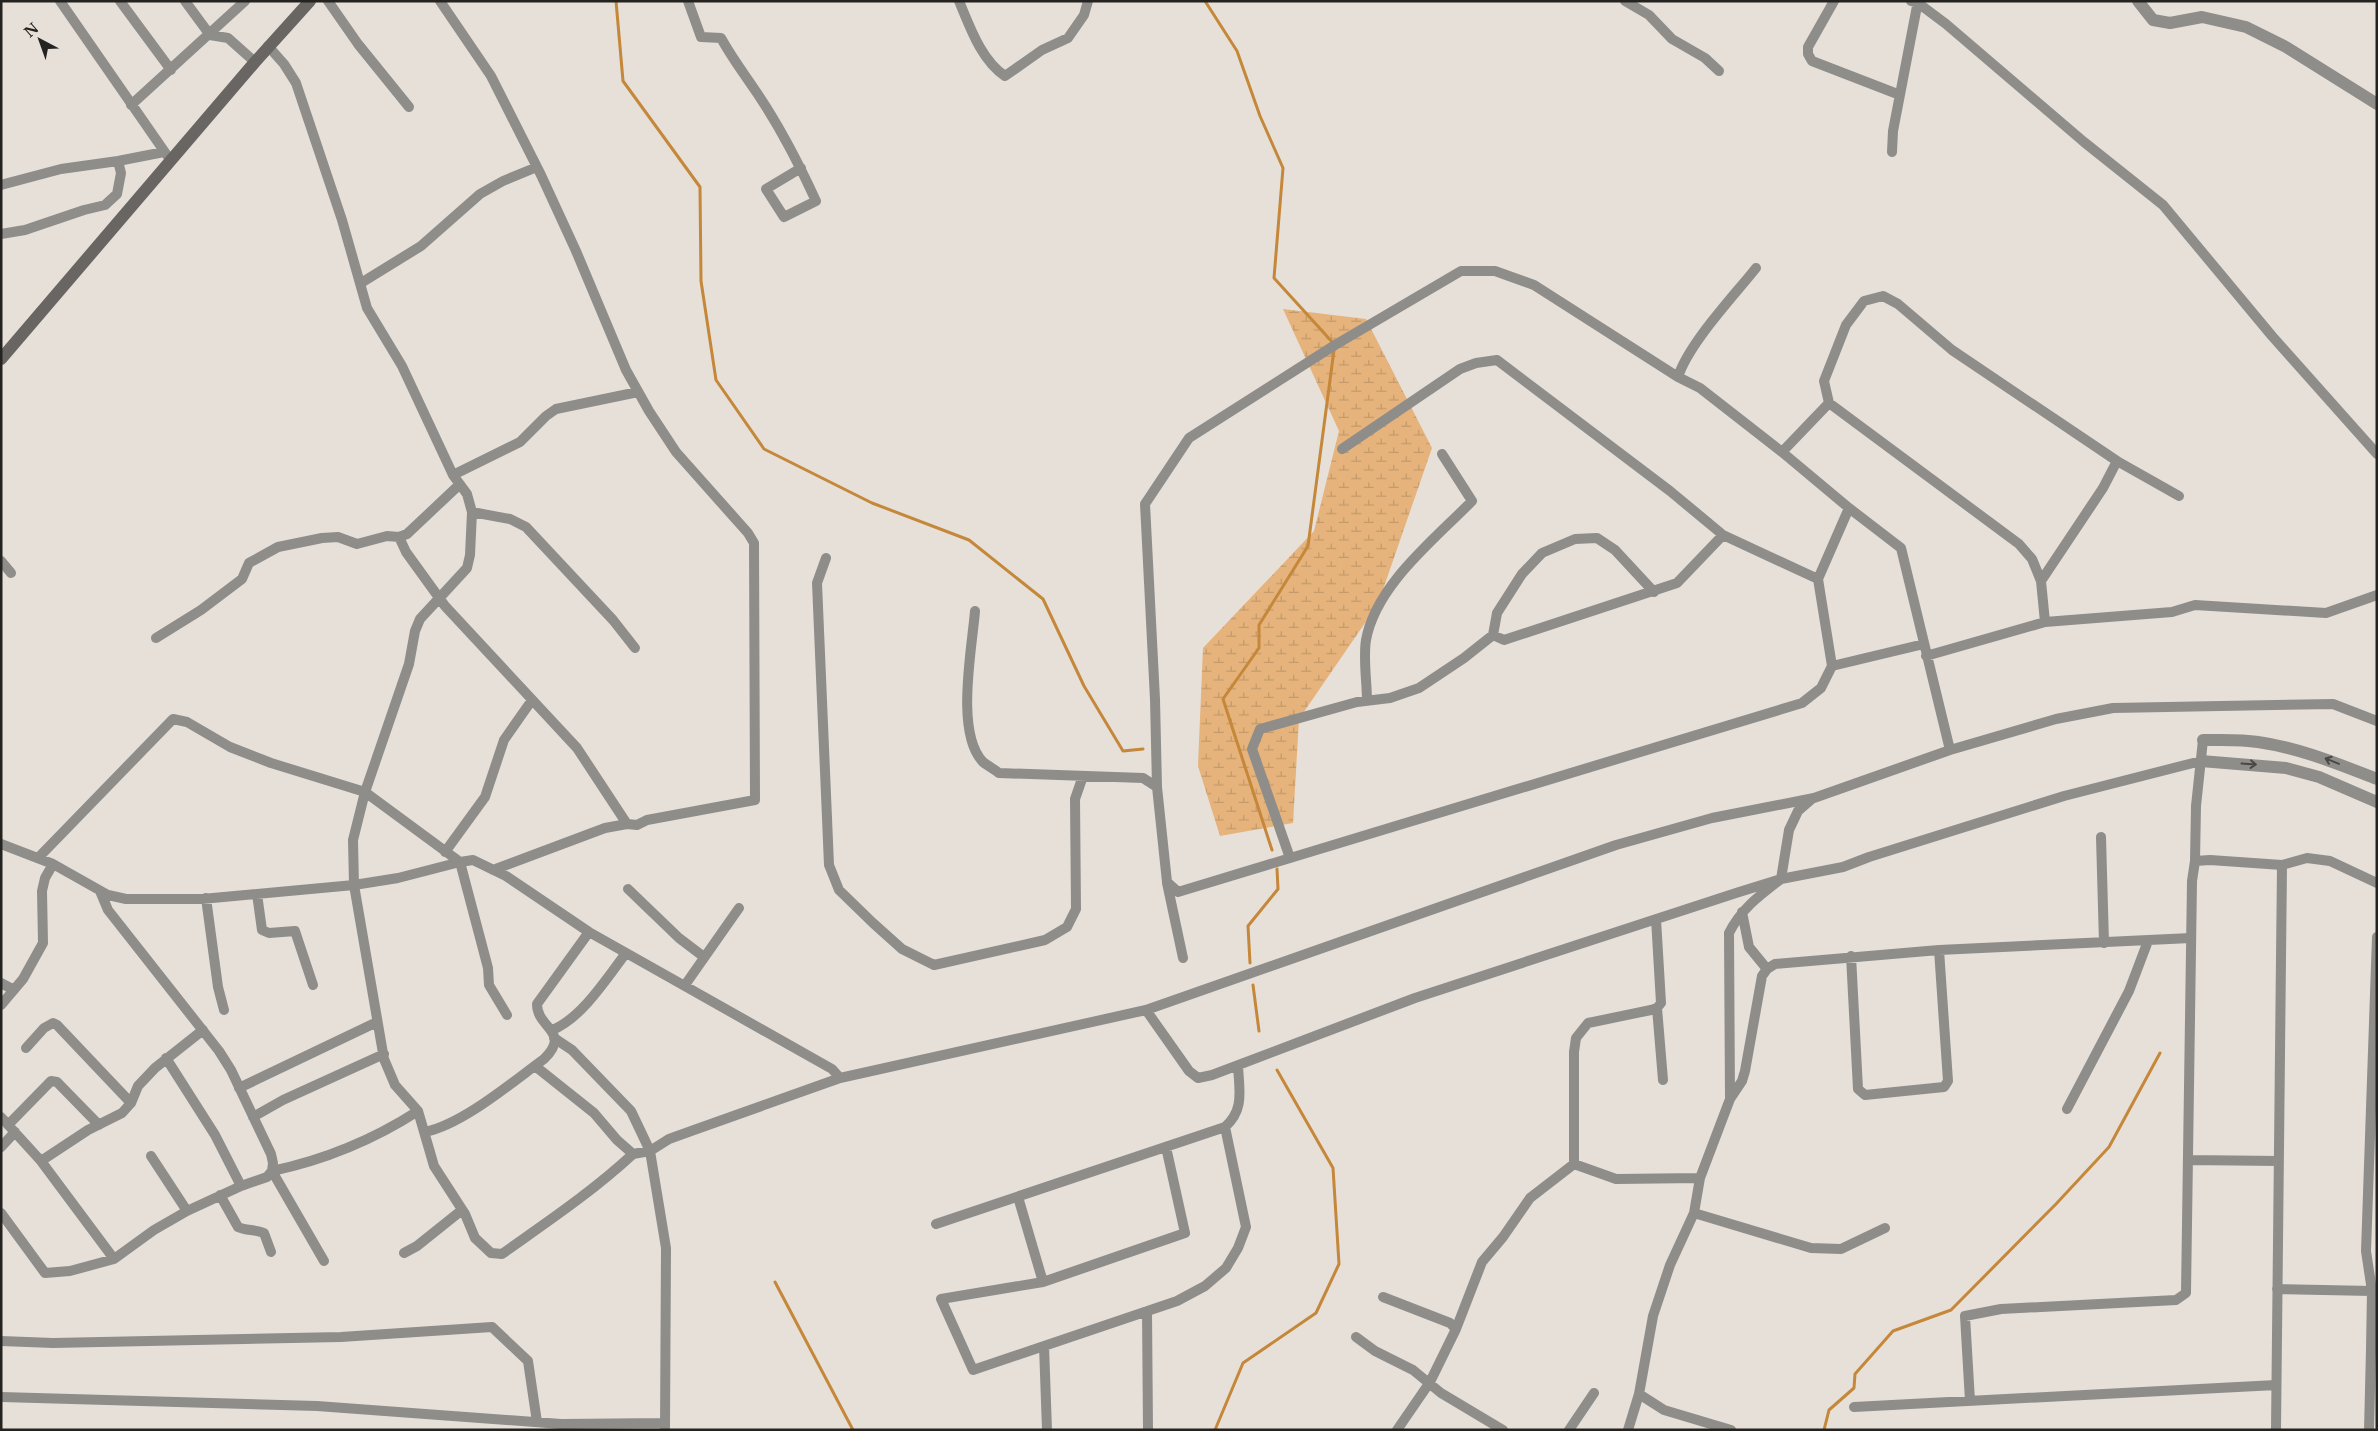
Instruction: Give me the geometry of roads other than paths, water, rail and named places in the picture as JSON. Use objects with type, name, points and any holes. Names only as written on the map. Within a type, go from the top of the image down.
[{"type":"main road","points":[[1,359],[168,156],[310,1]]},
{"type":"street","points":[[1,185],[61,169],[168,156],[60,1]]},
{"type":"street","points":[[120,1],[171,70]]},
{"type":"street","points":[[185,1],[210,35],[228,38],[255,62]]},
{"type":"street","points":[[131,105],[210,35],[245,1]]},
{"type":"street","points":[[328,1],[358,44],[409,106]]},
{"type":"street","points":[[440,1],[490,76],[537,167],[576,251],[626,370],[638,392],[676,452],[748,533],[754,543],[755,800],[647,820],[637,825],[627,824],[596,831],[493,870]]},
{"type":"street","points":[[688,1],[701,37],[721,38],[737,67],[757,93],[801,168],[816,202],[784,217],[766,189],[801,168]]},
{"type":"street","points":[[959,1],[980,47],[994,69],[1005,76],[1042,50],[1068,38],[1084,16],[1088,1]]},
{"type":"street","points":[[1625,1],[1649,15],[1672,39],[1705,58],[1719,70]]},
{"type":"street","points":[[1834,1],[1808,46],[1808,54],[1812,60],[1900,95]]},
{"type":"street","points":[[2138,1],[2153,20],[2170,23],[2202,17],[2246,27],[2286,47],[2377,104]]},
{"type":"street","points":[[1892,152],[1915,2],[1946,24],[2084,142],[2163,205],[2272,336],[2377,454]]},
{"type":"street","points":[[268,46],[284,64],[296,83],[342,220],[367,308],[402,366],[453,475],[467,494],[472,512],[470,555],[467,568],[420,619],[415,631],[409,664],[365,792],[353,840],[354,885],[377,1022],[384,1054],[395,1085],[418,1111],[425,1132],[425,1140],[437,1173],[462,1210],[475,1238],[491,1253],[502,1254],[574,1204],[633,1154],[650,1151],[686,1133],[840,1078],[1146,1010],[1616,845],[1712,818],[1814,798],[1950,750],[2056,719],[2113,708],[2333,704],[2377,721]]},
{"type":"street","points":[[1,234],[25,230],[105,205],[117,194],[121,173],[118,162]]},
{"type":"street","points":[[360,283],[422,246],[480,194],[503,181],[537,167]]},
{"type":"street","points":[[1678,377],[1682,364],[1692,348],[1756,268]]},
{"type":"street","points":[[1183,958],[1167,882],[1156,787],[1155,699],[1145,504],[1188,438],[1335,345],[1461,271],[1494,271],[1534,285],[1678,377],[1700,388],[1901,548],[1950,750]]},
{"type":"street","points":[[2045,622],[2041,581],[2032,559],[2019,544],[1829,403],[1824,381],[1846,325],[1864,301],[1883,296],[1898,304],[1952,350],[2117,461],[2179,496]]},
{"type":"street","points":[[1342,449],[1460,369],[1476,363],[1497,360],[1670,491],[1722,535],[1818,579]]},
{"type":"street","points":[[453,475],[520,442],[546,416],[556,410],[638,392]]},
{"type":"street","points":[[1782,452],[1829,403]]},
{"type":"street","points":[[1367,701],[1366,640],[1378,604],[1402,573],[1472,501],[1442,454]]},
{"type":"street","points":[[2041,581],[2103,488],[2117,461]]},
{"type":"street","points":[[156,638],[201,610],[242,579],[249,563],[278,547],[322,538],[338,537],[357,544],[387,536],[399,537],[413,531],[459,485]]},
{"type":"street","points":[[1167,882],[1178,892],[1802,703],[1821,688],[1832,666],[1818,579],[1849,508]]},
{"type":"street","points":[[472,512],[510,519],[526,527],[612,620],[635,648]]},
{"type":"street","points":[[1493,635],[1504,640],[1677,583],[1722,535]]},
{"type":"street","points":[[399,537],[406,552],[440,599],[576,748],[627,824]]},
{"type":"street","points":[[1290,858],[1252,748],[1260,729],[1367,701],[1390,698],[1418,688],[1464,658],[1493,635],[1497,613],[1522,574],[1542,553],[1574,540],[1597,538],[1615,550],[1654,592]]},
{"type":"street","points":[[826,558],[817,583],[829,865],[839,890],[902,949],[934,965],[1045,940],[1067,927],[1076,909],[1075,799],[1083,776]]},
{"type":"street","points":[[1,561],[11,573]]},
{"type":"street","points":[[1926,656],[2045,622],[2172,612],[2194,604],[2326,613],[2377,595]]},
{"type":"street","points":[[975,611],[966,710],[970,740],[983,762],[999,773],[1144,778],[1156,787]]},
{"type":"street","points":[[1832,666],[1924,644]]},
{"type":"street","points":[[445,852],[485,797],[504,740],[532,700]]},
{"type":"street","points":[[38,857],[173,719],[187,722],[230,747],[271,763],[365,792],[460,862],[488,968],[489,985],[507,1015]]},
{"type":"street","points":[[1970,1401],[1965,1316],[2001,1309],[2176,1300],[2186,1293],[2192,881],[2195,860],[2196,806],[2203,740],[2257,742],[2294,750],[2321,757],[2377,779]]},
{"type":"street","points":[[1146,1010],[1189,1071],[1198,1078],[1212,1076],[1415,998],[1781,879],[1844,867],[1870,857],[2055,799],[2201,761],[2286,768],[2319,776],[2377,802]]},
{"type":"street","points":[[1730,1099],[1729,933],[1742,912],[1781,879],[1788,830],[1798,811],[1814,798]]},
{"type":"street","points":[[2101,837],[2104,943]]},
{"type":"street","points":[[1,844],[38,857],[100,891],[118,898],[206,898],[354,885],[398,878],[472,860],[493,870],[589,932],[832,1069],[840,1078]]},
{"type":"street","points":[[2195,860],[2282,864],[2307,858],[2330,861],[2377,883]]},
{"type":"street","points":[[1,1005],[23,979],[43,943],[42,891],[45,878],[53,864]]},
{"type":"street","points":[[2276,1430],[2282,864]]},
{"type":"street","points":[[628,889],[679,938],[704,957]]},
{"type":"street","points":[[1,1212],[45,1273],[70,1271],[114,1259],[154,1230],[187,1210],[241,1186],[267,1177],[272,1170],[271,1154],[231,1070],[203,1030],[108,910],[100,891]]},
{"type":"street","points":[[257,894],[262,930],[269,933],[295,931],[313,985]]},
{"type":"street","points":[[206,898],[218,987],[224,1010]]},
{"type":"street","points":[[684,985],[739,908]]},
{"type":"street","points":[[1742,912],[1749,947],[1767,969]]},
{"type":"street","points":[[1574,1164],[1574,1052],[1576,1038],[1588,1023],[1657,1008],[1661,1003],[1656,919]]},
{"type":"street","points":[[1,1397],[317,1406],[537,1422],[665,1426],[666,1248],[650,1151],[632,1111],[572,1050],[553,1034],[537,1011],[537,1004],[589,932]]},
{"type":"street","points":[[2369,1430],[2374,1349],[2372,1251],[2377,937]]},
{"type":"street","points":[[1628,1430],[1639,1394],[1653,1316],[1670,1265],[1694,1214],[1700,1178],[1730,1099],[1742,1081],[1762,976],[1767,969],[1775,964],[1851,956],[2191,938]]},
{"type":"street","points":[[2067,1110],[2129,991],[2148,941]]},
{"type":"street","points":[[1851,956],[1858,1090],[1865,1095],[1944,1087],[1948,1081],[1939,950]]},
{"type":"street","points":[[553,1034],[579,1012],[626,953]]},
{"type":"street","points":[[1,983],[14,990]]},
{"type":"street","points":[[1657,1008],[1663,1080]]},
{"type":"street","points":[[239,1088],[377,1022]]},
{"type":"street","points":[[26,1048],[44,1028],[53,1023],[57,1025],[131,1103]]},
{"type":"street","points":[[41,1161],[99,1125],[122,1114],[131,1103],[138,1086],[166,1058],[203,1030]]},
{"type":"street","points":[[425,1132],[441,1128],[489,1099],[535,1066],[552,1051],[553,1034]]},
{"type":"street","points":[[253,1117],[283,1100],[384,1054]]},
{"type":"street","points":[[166,1058],[215,1135],[241,1186]]},
{"type":"street","points":[[936,1224],[1225,1127],[1234,1120],[1240,1108],[1238,1065]]},
{"type":"street","points":[[535,1066],[594,1113],[617,1140],[633,1154]]},
{"type":"street","points":[[99,1125],[57,1082],[51,1081],[4,1121],[41,1161],[114,1259]]},
{"type":"street","points":[[272,1170],[339,1152],[392,1127],[418,1111]]},
{"type":"street","points":[[1166,1147],[1185,1233],[1043,1282],[941,1299],[973,1370],[1177,1301],[1205,1286],[1226,1268],[1238,1248],[1246,1227],[1225,1127]]},
{"type":"street","points":[[1,1147],[15,1132]]},
{"type":"street","points":[[151,1156],[187,1210]]},
{"type":"street","points":[[2188,1160],[2279,1161]]},
{"type":"street","points":[[1574,1164],[1616,1179],[1700,1178]]},
{"type":"street","points":[[1397,1430],[1430,1382],[1456,1329],[1482,1262],[1503,1237],[1530,1198],[1574,1164]]},
{"type":"street","points":[[272,1170],[324,1261]]},
{"type":"street","points":[[220,1196],[238,1227],[243,1230],[255,1229],[264,1233],[271,1252]]},
{"type":"street","points":[[1018,1197],[1043,1282]]},
{"type":"street","points":[[404,1253],[417,1246],[462,1210]]},
{"type":"street","points":[[1694,1214],[1811,1248],[1842,1249],[1885,1228]]},
{"type":"street","points":[[453,1216],[468,1222]]},
{"type":"street","points":[[2277,1289],[2372,1291]]},
{"type":"street","points":[[1382,1297],[1450,1323],[1456,1329]]},
{"type":"street","points":[[1147,1311],[1148,1430]]},
{"type":"street","points":[[1,1341],[53,1343],[341,1337],[492,1327],[528,1360],[537,1422]]},
{"type":"street","points":[[1356,1337],[1375,1350],[1413,1370],[1442,1393],[1503,1430]]},
{"type":"street","points":[[1044,1346],[1047,1430]]},
{"type":"street","points":[[1854,1407],[2276,1385]]},
{"type":"street","points":[[1569,1430],[1594,1393]]},
{"type":"street","points":[[1639,1394],[1664,1410],[1731,1430]]},
{"type":"waterway","points":[[616,1],[623,81],[700,187],[701,281],[716,380],[764,449],[872,503],[969,540],[1043,599],[1084,686],[1123,751],[1143,749]]},
{"type":"waterway","points":[[1205,1],[1237,51],[1260,116],[1283,168],[1274,278],[1334,344]]},
{"type":"waterway","points":[[1272,850],[1223,699],[1259,648],[1259,625],[1308,546],[1334,350]]},
{"type":"waterway","points":[[1250,963],[1248,926],[1278,889],[1277,869]]},
{"type":"waterway","points":[[1253,985],[1259,1031]]},
{"type":"waterway","points":[[1824,1430],[1829,1410],[1854,1388],[1855,1374],[1893,1331],[1951,1310],[2056,1204],[2109,1147],[2160,1053]]},
{"type":"waterway","points":[[1215,1430],[1243,1363],[1316,1313],[1339,1264],[1333,1168],[1277,1070]]},
{"type":"waterway","points":[[775,1282],[853,1430]]}]
